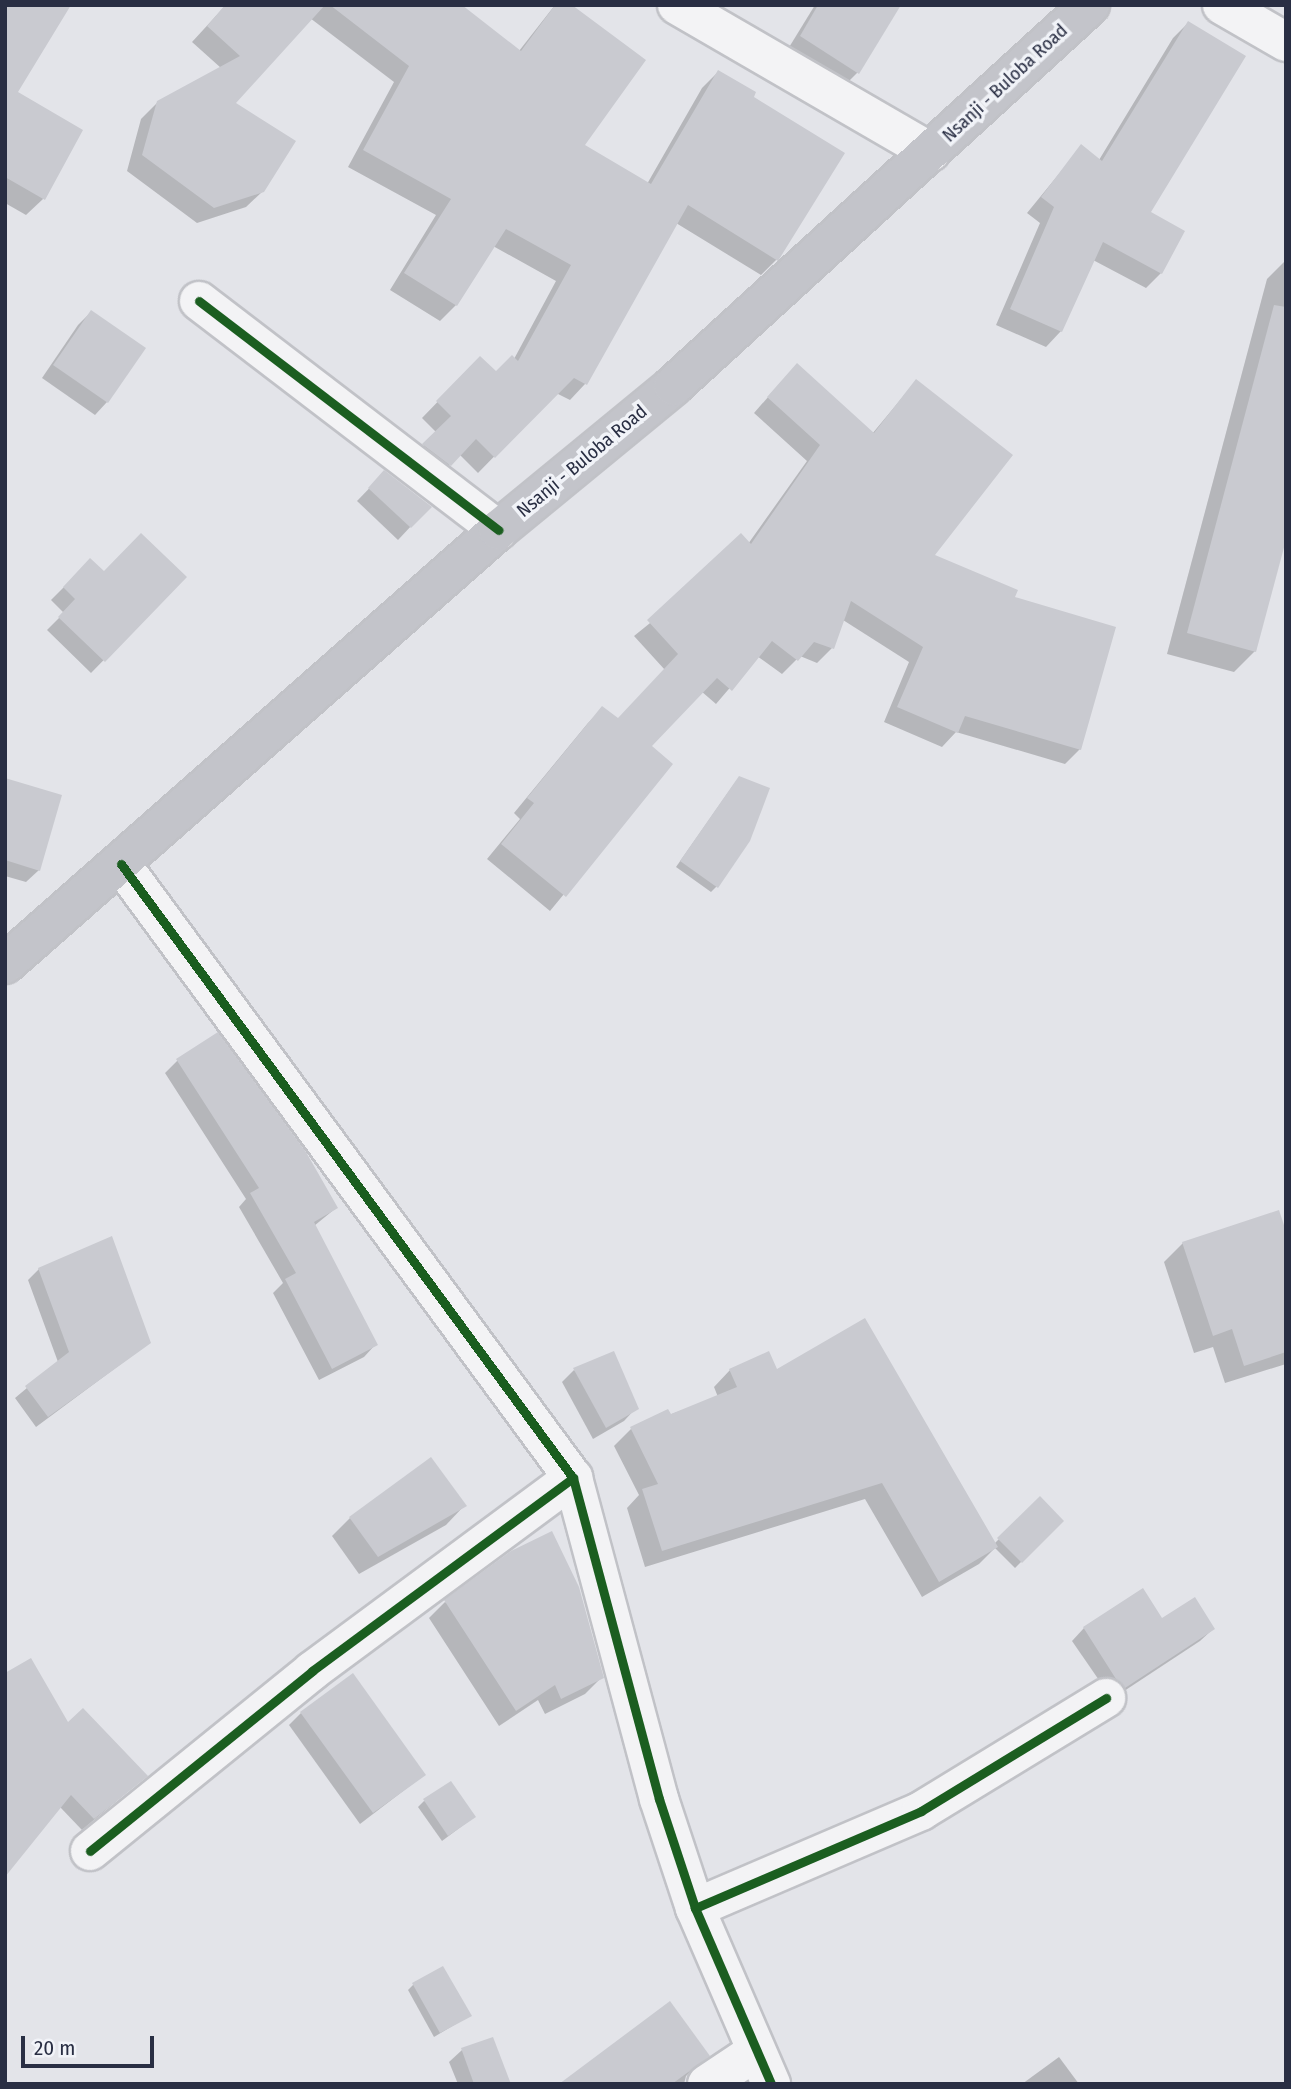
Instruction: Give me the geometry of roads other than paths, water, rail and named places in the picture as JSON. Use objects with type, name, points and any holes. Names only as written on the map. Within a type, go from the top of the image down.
[{"type":"main road","name":"Nsanji - Buloba Road","points":[[5,964],[498,530],[673,386],[1090,5]]},
{"type":"street","points":[[677,5],[930,152]]},
{"type":"street","points":[[1222,5],[1286,42]]},
{"type":"street","points":[[199,300],[498,530]]},
{"type":"street","points":[[121,864],[573,1478],[659,1799],[695,1908],[763,2068],[707,2084]]},
{"type":"street","points":[[90,1851],[312,1671],[573,1478]]},
{"type":"street","points":[[695,1908],[921,1811],[1106,1698]]}]
